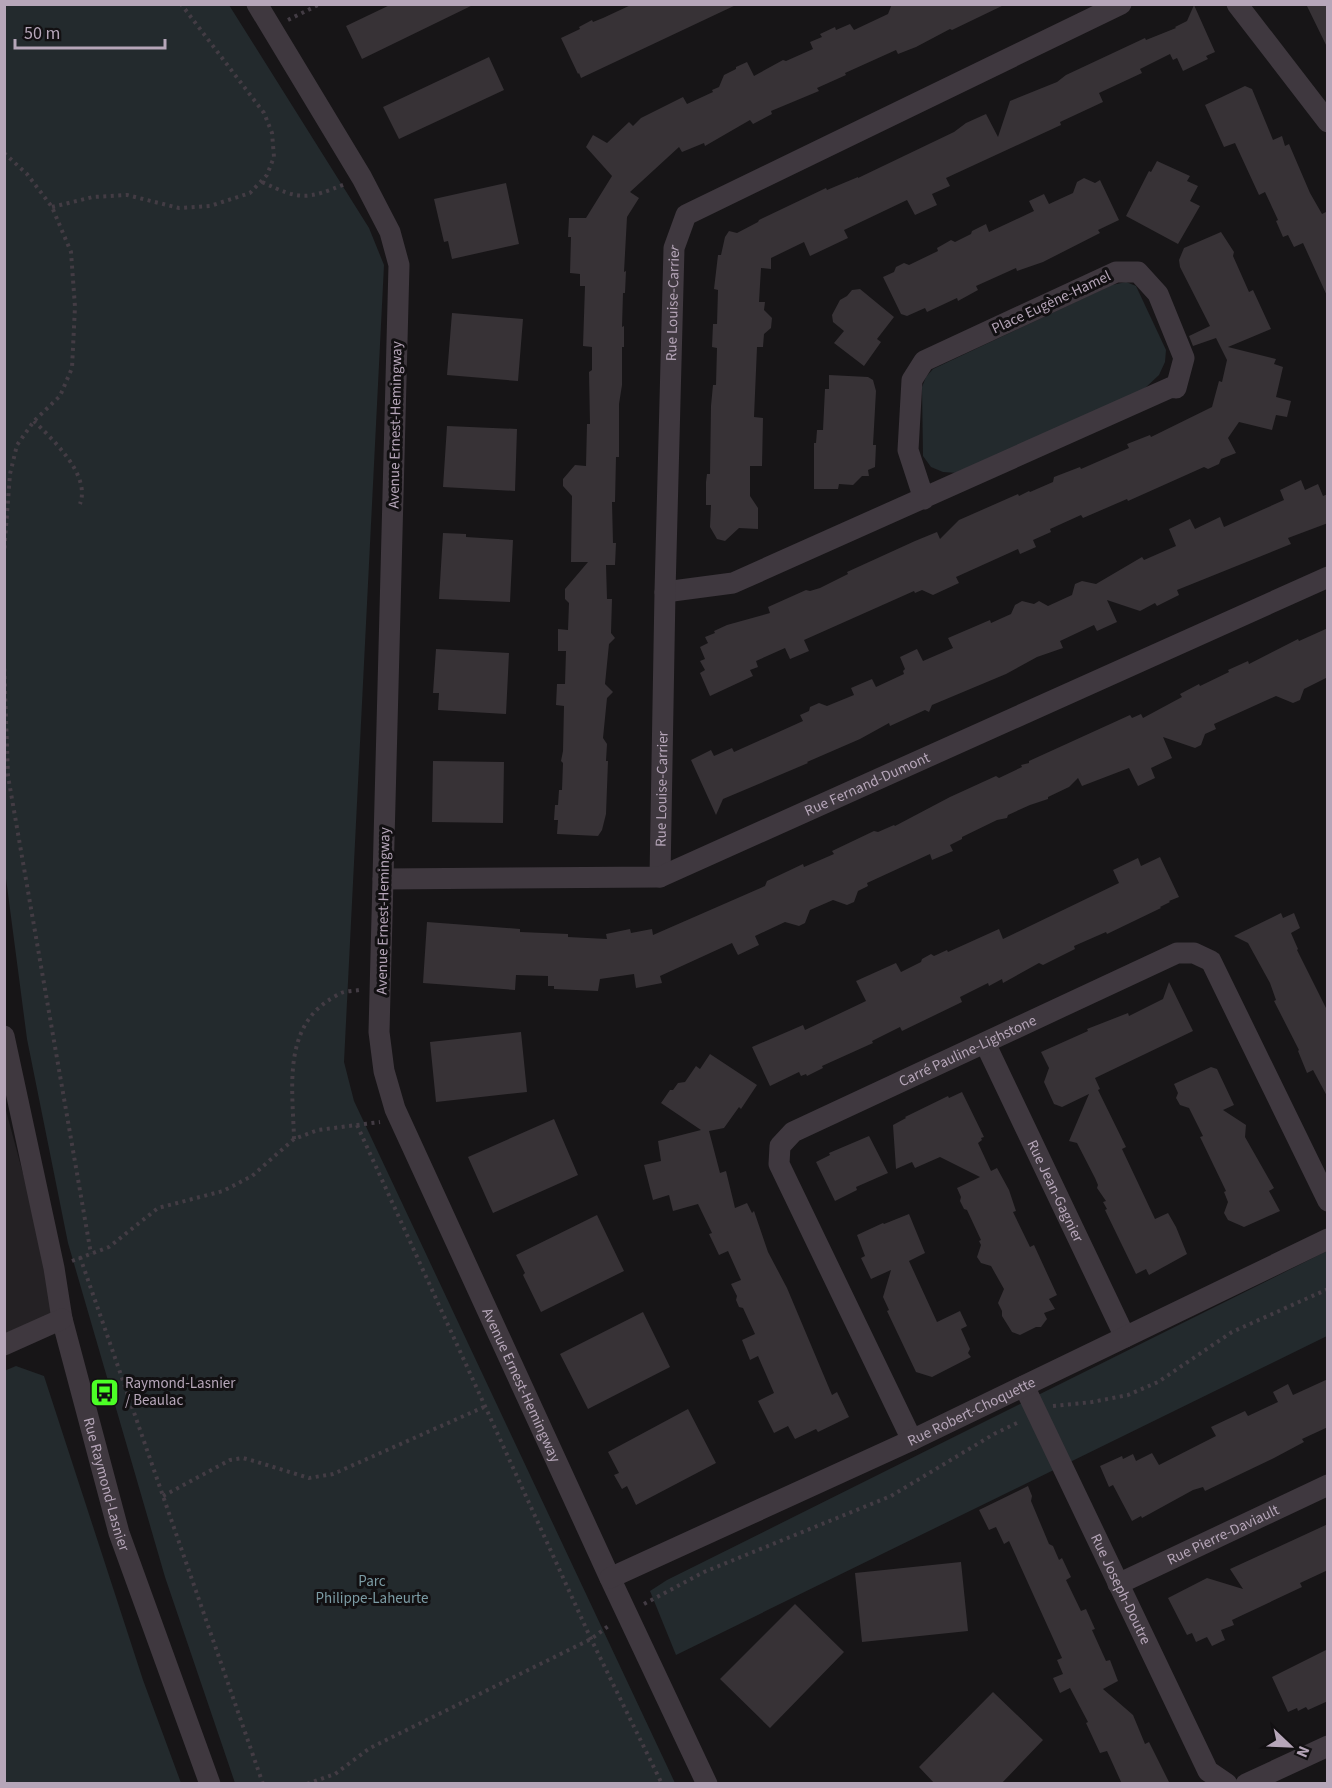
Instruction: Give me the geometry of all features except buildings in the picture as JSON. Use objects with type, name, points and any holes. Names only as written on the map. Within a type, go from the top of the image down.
[{"type":"street","name":"Avenue Ernest-Hemingway","points":[[257,4],[362,178],[390,232],[399,265],[379,1032],[384,1071],[395,1109],[707,1784]]},
{"type":"street","name":"Rue Louise-Carrier","points":[[660,877],[674,248],[686,215],[1121,4]]},
{"type":"street","points":[[1238,4],[1328,122]]},
{"type":"street","name":"Place Eugène-Hamel","points":[[665,592],[733,582],[924,499],[1174,386],[1176,388],[1184,358],[1158,294],[1138,272],[1116,272],[924,361],[912,380],[908,450],[924,499]]},
{"type":"street","name":"Rue Fernand-Dumont","points":[[383,879],[660,877],[1328,577]]},
{"type":"street","name":"Carré Pauline-Lighstone","points":[[912,1440],[779,1164],[780,1146],[792,1132],[1177,953],[1194,953],[1211,961],[1328,1200]]},
{"type":"street","name":"Rue Raymond-Lasnier","points":[[4,1036],[54,1268],[62,1319],[119,1533],[210,1784]]},
{"type":"street","name":"Rue Jean-Gagnier","points":[[985,1043],[1125,1337]]},
{"type":"street","name":"Rue Robert-Choquette","points":[[610,1578],[912,1440],[1328,1239]]},
{"type":"street","points":[[4,1345],[62,1319]]},
{"type":"street","name":"Rue Joseph-Doutre","points":[[1024,1386],[1208,1771],[1227,1784]]},
{"type":"street","name":"Rue Pierre-Daviault","points":[[1118,1584],[1328,1485]]},
{"type":"street","points":[[1245,1784],[1328,1746]]},
{"type":"path","points":[[52,207],[93,197],[127,195],[179,208],[210,206],[250,193],[262,183],[274,157],[272,133],[264,113],[181,4]]},
{"type":"path","points":[[271,28],[320,4]]},
{"type":"path","points":[[4,153],[27,174],[52,207],[70,252],[75,307],[72,368],[60,396],[34,421],[17,445],[10,474],[4,554]]},
{"type":"path","points":[[262,183],[291,196],[307,197],[362,178]]},
{"type":"path","points":[[34,421],[57,443],[73,467],[81,483],[80,504]]},
{"type":"path","points":[[4,661],[8,776],[91,1254]]},
{"type":"path","points":[[294,1139],[293,1069],[295,1048],[303,1029],[317,1008],[340,993],[359,990]]},
{"type":"path","points":[[54,1268],[109,1247],[158,1208],[222,1191],[252,1176],[294,1139],[318,1130],[379,1123],[395,1109]]},
{"type":"path","points":[[357,1125],[591,1639],[662,1784]]},
{"type":"path","points":[[80,1257],[263,1784]]},
{"type":"path","points":[[1055,1406],[1128,1395],[1158,1382],[1232,1332],[1328,1289]]},
{"type":"path","points":[[163,1496],[231,1460],[243,1458],[309,1478],[321,1478],[484,1407]]},
{"type":"path","points":[[650,1601],[704,1572],[891,1496],[994,1434],[1025,1420]]},
{"type":"path","points":[[307,1784],[335,1774],[370,1748],[591,1639],[615,1621]]},
{"type":"shaded area","points":[[4,1103],[62,1319],[4,1342]]},
{"type":"green space","name":"Parc Philippe-Laheurte","points":[[4,5],[229,5],[369,228],[384,265],[344,1062],[354,1101],[675,1783],[235,1783],[165,1577],[68,1243],[27,1039],[5,871]]},
{"type":"green space","points":[[1126,282],[1136,286],[1166,350],[1165,362],[1159,375],[1144,389],[957,473],[943,472],[931,467],[923,456],[922,387],[926,377],[933,369],[1112,285]]},
{"type":"green space","points":[[1327,1251],[1327,1336],[676,1655],[650,1591],[667,1580]]},
{"type":"green space","points":[[16,1366],[44,1376],[143,1680],[181,1783],[5,1783],[4,1371]]},
{"type":"place","name":"Raymond-Lasnier / Beaulac","points":[[104,1392]]}]
